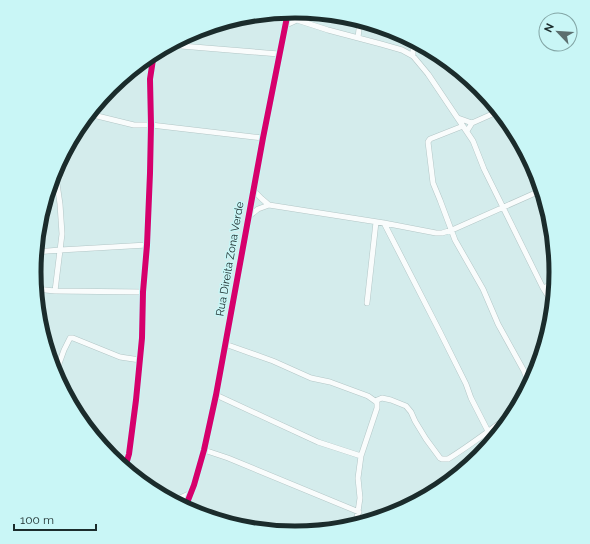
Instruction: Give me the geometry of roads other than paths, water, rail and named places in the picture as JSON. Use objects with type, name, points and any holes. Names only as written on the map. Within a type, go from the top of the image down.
[{"type":"street","name":"Rua Direita Zona Verde","points":[[187,502],[204,450],[216,395],[286,19]]},
{"type":"street","points":[[284,26],[297,20],[402,50],[413,56],[428,74],[473,141],[484,169],[548,294]]},
{"type":"street","points":[[358,38],[359,27]]},
{"type":"street","points":[[180,46],[279,54]]},
{"type":"street","points":[[413,47],[413,56]]},
{"type":"street","points":[[127,462],[135,408],[142,338],[143,292],[147,245],[152,63]]},
{"type":"street","points":[[467,132],[472,123],[494,113]]},
{"type":"street","points":[[95,115],[134,125],[151,125],[263,138]]},
{"type":"street","points":[[457,118],[472,123]]},
{"type":"street","points":[[463,126],[430,139],[428,142],[433,183],[455,240],[483,289],[498,324],[526,377]]},
{"type":"street","points":[[55,291],[62,234],[57,183]]},
{"type":"street","points":[[253,190],[269,205]]},
{"type":"street","points":[[248,218],[258,209],[269,205],[442,233],[537,192]]},
{"type":"street","points":[[367,303],[376,222]]},
{"type":"street","points":[[384,223],[460,371],[471,398],[490,435]]},
{"type":"street","points":[[442,233],[455,240]]},
{"type":"street","points":[[42,251],[147,245]]},
{"type":"street","points":[[544,288],[548,286]]},
{"type":"street","points":[[42,290],[143,292]]},
{"type":"street","points":[[59,366],[70,338],[120,357],[140,360]]},
{"type":"street","points":[[225,344],[273,361],[311,378],[330,382],[375,400],[377,403],[377,408],[361,456],[359,475],[360,498],[358,518]]},
{"type":"street","points":[[216,395],[318,442],[361,456]]},
{"type":"street","points":[[375,400],[382,398],[406,406],[426,439],[442,459],[448,459],[469,446],[500,423]]},
{"type":"street","points":[[204,450],[228,458],[359,512]]},
{"type":"street","points":[[179,498],[191,493]]}]
